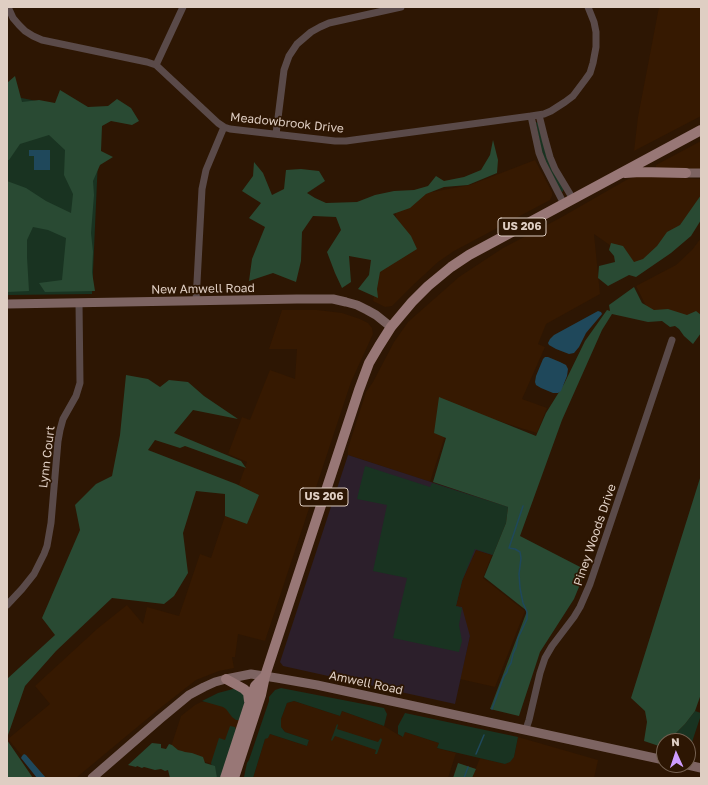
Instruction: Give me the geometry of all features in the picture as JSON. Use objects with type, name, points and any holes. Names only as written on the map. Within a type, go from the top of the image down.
[{"type":"main road","name":"US 206","points":[[234,778],[261,695],[265,676],[359,390],[369,363],[391,328],[412,302],[428,286],[469,255],[701,130]]},
{"type":"main road","points":[[621,174],[640,172],[701,173]]},
{"type":"main road","name":"New Amwell Road","points":[[7,304],[333,299],[367,310],[376,315],[391,328]]},
{"type":"main road","name":"Amwell Road","points":[[92,778],[180,702],[193,693],[204,687],[226,679],[251,674],[318,685],[656,758]]},
{"type":"main road","name":"US 206","points":[[225,778],[255,686],[265,676]]},
{"type":"main road","points":[[226,679],[244,689],[248,693],[250,701]]},
{"type":"street","points":[[8,7],[13,18],[25,31],[42,40],[156,65],[183,7]]},
{"type":"street","points":[[276,134],[284,70],[289,56],[297,44],[311,32],[329,23],[401,7]]},
{"type":"street","name":"Meadowbrook Drive","points":[[156,65],[218,124],[230,129],[346,141],[540,115],[551,111],[573,96],[590,72],[595,55],[596,40],[594,22],[588,7]]},
{"type":"street","points":[[540,115],[550,157],[568,202]]},
{"type":"street","points":[[531,116],[539,153],[543,163],[568,202]]},
{"type":"street","points":[[196,301],[202,189],[206,170],[224,127]]},
{"type":"street","name":"Lynn Court","points":[[7,605],[22,590],[34,574],[47,546],[51,523],[60,430],[76,396],[80,383],[79,303]]},
{"type":"street","name":"Piney Woods Drive","points":[[526,729],[545,658],[580,607],[590,584],[672,340]]},
{"type":"shaded area","points":[[659,7],[701,7],[701,116],[634,151],[638,117]]},
{"type":"shaded area","points":[[701,141],[701,170],[656,168],[656,165]]},
{"type":"shaded area","points":[[535,160],[552,192],[550,200],[454,251],[438,262],[392,306],[385,307],[373,301],[378,271],[413,249],[396,217],[394,199],[470,185]]},
{"type":"shaded area","points":[[638,176],[701,179],[701,199],[678,230],[641,267],[594,234],[600,294],[546,324],[538,344],[545,347],[522,399],[547,408],[537,433],[447,405],[445,436],[430,482],[348,455],[348,448],[366,392],[373,382],[394,342],[408,322],[459,277],[503,248],[560,218],[628,179]]},
{"type":"shaded area","points":[[701,238],[701,323],[648,310],[636,286],[676,265],[692,250]]},
{"type":"shaded area","points":[[282,310],[317,310],[342,313],[368,323],[372,328],[373,334],[351,382],[265,641],[238,634],[235,657],[232,657],[234,668],[219,671],[196,680],[76,778],[40,778],[8,739],[50,704],[35,686],[97,629],[127,605],[143,624],[147,607],[179,616],[200,554],[211,558],[225,516],[247,524],[238,487],[247,462],[228,454],[242,417],[250,420],[270,370],[295,379],[297,349],[269,349]]},
{"type":"shaded area","points":[[348,455],[508,507],[492,555],[476,550],[462,581],[456,606],[462,607],[470,636],[455,704],[283,666],[280,662]]},
{"type":"shaded area","points":[[476,550],[492,555],[483,578],[525,611],[495,687],[460,679],[470,636],[456,606],[462,581]]},
{"type":"shaded area","points":[[294,701],[340,716],[342,711],[384,726],[402,737],[405,732],[439,743],[437,748],[456,753],[448,778],[253,778],[265,739],[270,734],[307,746],[309,740],[285,732],[281,727],[281,719],[287,703]]},
{"type":"shaded area","points":[[201,702],[210,702],[226,707],[240,719],[223,768],[170,750],[181,716]]},
{"type":"shaded area","points":[[518,737],[598,760],[594,778],[472,778],[480,758],[505,764],[514,757]]},
{"type":"green space","points":[[15,76],[22,102],[39,100],[55,103],[60,90],[88,107],[108,106],[117,99],[131,108],[139,121],[132,125],[111,121],[102,126],[101,151],[113,157],[100,165],[93,181],[94,195],[91,233],[93,252],[92,272],[95,291],[45,292],[39,283],[62,280],[66,238],[48,230],[33,227],[27,240],[29,291],[7,292],[7,181],[26,188],[46,201],[71,213],[73,194],[64,175],[65,150],[49,135],[20,144],[9,160],[7,160],[7,83]]},
{"type":"green space","points":[[7,95],[100,114],[92,294],[7,295]]},
{"type":"green space","points":[[537,122],[546,154],[563,188],[563,192],[560,190],[547,165],[541,149]]},
{"type":"green space","points":[[493,140],[498,160],[497,173],[468,185],[444,187],[426,194],[410,208],[393,214],[411,236],[417,249],[380,272],[377,289],[378,298],[358,289],[369,275],[371,260],[349,256],[351,282],[342,288],[327,252],[341,230],[336,217],[313,216],[302,232],[301,261],[296,282],[273,273],[249,281],[252,259],[265,227],[249,218],[261,203],[242,191],[253,176],[254,162],[263,173],[272,195],[284,189],[286,170],[301,169],[319,171],[325,181],[307,193],[315,198],[326,203],[357,202],[375,195],[394,191],[414,190],[428,186],[436,176],[444,181],[464,177],[481,170],[490,155]]},
{"type":"green space","points":[[701,195],[701,220],[691,236],[671,253],[636,277],[629,275],[608,286],[598,278],[599,266],[615,262],[614,256],[609,250],[611,243],[623,246],[634,262],[643,259],[657,246],[667,232],[680,225]]},
{"type":"green space","points":[[634,287],[642,303],[654,310],[668,309],[687,315],[696,311],[701,315],[701,333],[693,344],[675,326],[670,327],[662,321],[648,322],[612,314],[602,330],[562,420],[520,536],[586,570],[574,599],[540,652],[519,716],[490,709],[527,611],[484,577],[506,523],[508,507],[433,482],[446,438],[434,433],[439,397],[536,436],[546,413],[564,384],[585,341],[607,310],[610,311],[609,305]]},
{"type":"green space","points":[[126,375],[148,379],[160,387],[169,380],[188,382],[204,396],[238,419],[193,410],[174,433],[241,461],[246,468],[185,446],[180,448],[155,440],[148,450],[236,484],[259,495],[247,524],[225,516],[225,494],[196,491],[183,533],[188,573],[174,596],[164,604],[112,598],[56,651],[25,686],[7,738],[7,679],[55,635],[42,618],[80,530],[75,505],[96,484],[112,476],[120,435]]},
{"type":"green space","points":[[365,466],[430,487],[432,483],[508,507],[506,523],[493,555],[475,549],[462,581],[456,606],[462,608],[459,625],[462,641],[459,652],[393,638],[407,578],[373,571],[387,505],[357,499]]},
{"type":"green space","points":[[701,475],[701,694],[695,711],[676,733],[656,733],[656,745],[644,741],[647,722],[645,711],[631,698]]},
{"type":"green space","points":[[281,688],[384,708],[387,714],[384,726],[342,711],[340,716],[294,701],[287,703],[281,719],[281,727],[285,732],[309,740],[307,746],[270,734],[268,738],[265,739],[253,778],[245,778],[247,763],[269,701],[269,697],[275,690]]},
{"type":"green space","points":[[237,689],[244,693],[246,701],[239,720],[232,717],[223,707],[202,701],[218,693]]},
{"type":"green space","points":[[695,711],[701,713],[695,733],[676,733]]},
{"type":"green space","points":[[405,713],[518,737],[514,757],[510,762],[505,764],[437,748],[439,743],[405,732],[403,737],[398,734],[398,726]]},
{"type":"green space","points":[[337,724],[337,729],[378,742],[381,738],[382,740],[377,754],[375,754],[376,750],[335,736],[332,741],[331,740]]},
{"type":"green space","points":[[230,726],[235,727],[236,730],[221,778],[214,778],[211,763],[219,738],[225,740]]},
{"type":"green space","points":[[7,740],[33,778],[7,778]]},
{"type":"green space","points":[[152,743],[161,744],[161,748],[166,749],[169,744],[178,750],[203,757],[205,763],[215,766],[217,778],[170,778],[168,770],[155,770],[128,765]]},
{"type":"green space","points":[[458,763],[476,769],[472,778],[453,778]]},
{"type":"water","points":[[29,150],[50,150],[50,170],[34,170],[34,156],[29,156]]},
{"type":"water","points":[[598,311],[602,314],[586,333],[579,347],[574,353],[569,354],[549,345],[548,343],[550,339],[554,335]]},
{"type":"water","points":[[545,357],[566,365],[568,369],[561,391],[558,393],[553,393],[536,385],[536,376]]},
{"type":"water","points":[[24,754],[46,778],[37,778],[21,758]]},
{"type":"waterway","points":[[492,709],[504,676],[511,663],[518,638],[527,619],[527,612],[523,603],[520,588],[520,552],[509,548],[523,506]]},
{"type":"waterway","points":[[476,754],[484,735]]},
{"type":"waterway","points":[[464,778],[468,767]]}]
